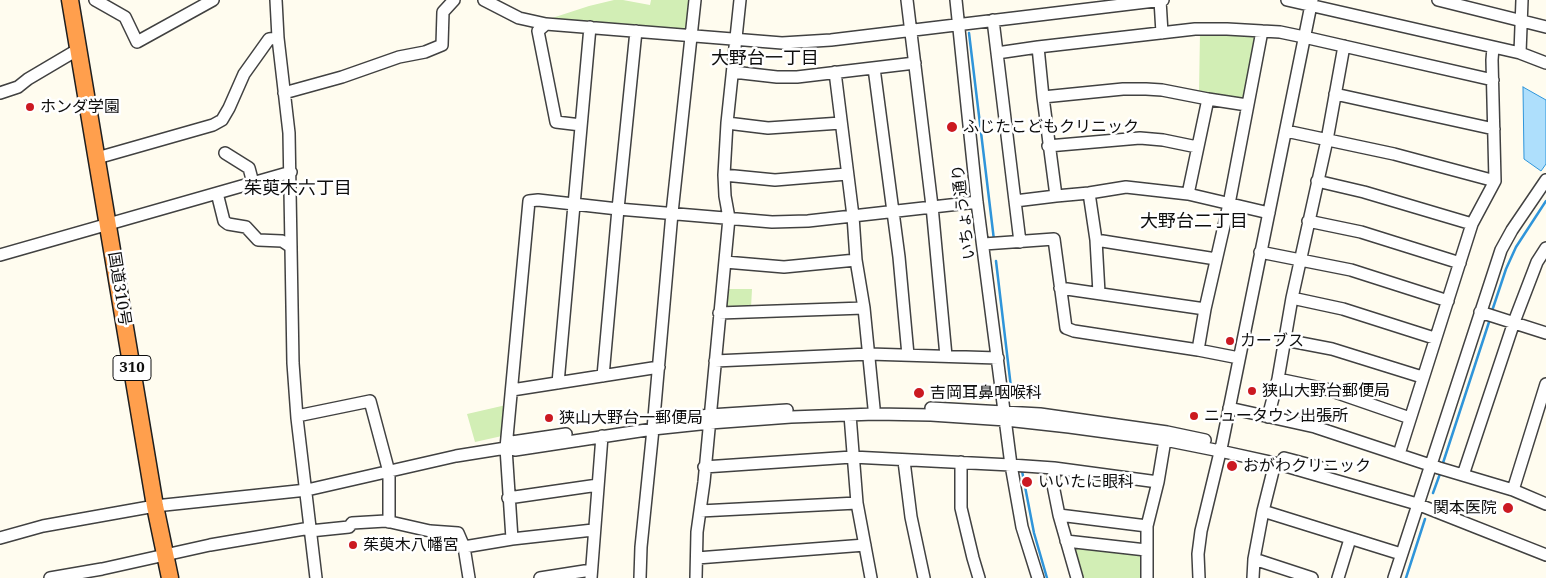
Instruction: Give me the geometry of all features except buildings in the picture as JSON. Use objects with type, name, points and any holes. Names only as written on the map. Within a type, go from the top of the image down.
[{"type":"highway","name":"国道310号","points":[[70,0],[155,506],[170,578]]},
{"type":"street","points":[[95,0],[125,17],[137,42],[213,0]]},
{"type":"street","points":[[276,0],[291,172],[291,247],[297,416],[316,578]]},
{"type":"street","points":[[284,93],[425,52],[442,45],[443,12],[454,0]]},
{"type":"street","points":[[484,0],[519,18],[546,24],[782,43],[831,40],[1161,0],[1162,33]]},
{"type":"street","points":[[640,578],[641,547],[654,425],[672,213],[695,0]]},
{"type":"street","points":[[696,578],[697,532],[729,218],[724,175],[727,123],[740,0]]},
{"type":"street","points":[[907,0],[932,206],[946,356]]},
{"type":"street","name":"いちょう通り","points":[[956,0],[977,202],[984,244],[1011,465],[1022,526],[1038,578]]},
{"type":"street","points":[[1288,0],[1311,2],[1520,53],[1546,63]]},
{"type":"street","points":[[1440,0],[1479,5],[1521,21],[1546,27]]},
{"type":"street","points":[[1520,53],[1522,0]]},
{"type":"street","points":[[1199,578],[1198,554],[1201,531],[1221,448],[1311,2]]},
{"type":"street","points":[[993,20],[1020,242]]},
{"type":"street","points":[[546,24],[538,31],[556,122],[581,126]]},
{"type":"street","points":[[558,383],[590,27]]},
{"type":"street","points":[[997,53],[1162,33],[1227,28],[1280,32],[1493,80]]},
{"type":"street","points":[[603,376],[636,31]]},
{"type":"street","points":[[1198,350],[1262,31]]},
{"type":"street","points":[[97,158],[212,125],[222,120],[244,74],[269,39],[278,38]]},
{"type":"street","points":[[1268,417],[1278,379],[1292,298],[1327,140],[1344,46]]},
{"type":"street","points":[[1038,47],[1048,146],[1056,196]]},
{"type":"street","points":[[1399,454],[1434,338],[1448,301],[1472,224],[1495,180],[1493,47]]},
{"type":"street","points":[[0,93],[18,87],[72,53],[80,52]]},
{"type":"street","points":[[733,72],[787,77],[915,64]]},
{"type":"street","points":[[874,68],[893,211],[908,355]]},
{"type":"street","points":[[835,72],[853,216],[856,260],[864,308],[874,408]]},
{"type":"street","points":[[1043,97],[1146,88],[1247,105]]},
{"type":"street","points":[[1335,94],[1494,129]]},
{"type":"street","points":[[1188,194],[1208,99]]},
{"type":"street","points":[[727,123],[768,128],[842,123]]},
{"type":"street","points":[[1286,130],[1411,158],[1495,180]]},
{"type":"street","points":[[1048,146],[1140,138],[1163,140],[1197,147]]},
{"type":"street","points":[[225,153],[249,168],[253,183]]},
{"type":"street","points":[[0,255],[291,172]]},
{"type":"street","points":[[724,175],[775,180],[847,174]]},
{"type":"street","points":[[1394,578],[1419,501],[1438,468],[1487,314],[1501,250],[1512,230],[1546,180]]},
{"type":"street","points":[[1317,181],[1364,192],[1472,224]]},
{"type":"street","points":[[1015,202],[1126,187],[1188,194],[1269,212]]},
{"type":"street","points":[[217,193],[224,221],[228,224],[246,227],[258,240],[282,241],[291,247]]},
{"type":"street","points":[[1089,193],[1096,240],[1099,292]]},
{"type":"street","points":[[512,538],[506,448],[529,201],[538,200],[772,222],[808,221],[977,202]]},
{"type":"street","points":[[1308,221],[1361,232],[1460,263]]},
{"type":"street","points":[[984,244],[1054,239],[1066,328],[1074,331],[1239,358]]},
{"type":"street","points":[[1096,240],[1216,259]]},
{"type":"street","points":[[1464,475],[1514,322],[1537,262],[1546,248]]},
{"type":"street","points":[[1260,252],[1350,270],[1448,301]]},
{"type":"street","points":[[725,262],[784,267],[856,260]]},
{"type":"street","points":[[1060,288],[1099,292],[1205,309]]},
{"type":"street","points":[[1292,298],[1343,310],[1434,338]]},
{"type":"street","points":[[719,313],[864,308]]},
{"type":"street","points":[[1487,314],[1546,333]]},
{"type":"street","points":[[1285,340],[1332,349],[1422,377]]},
{"type":"street","points":[[715,361],[869,354],[998,358]]},
{"type":"street","points":[[512,390],[659,368]]},
{"type":"street","points":[[1278,379],[1326,389],[1410,418]]},
{"type":"street","points":[[1513,490],[1546,384]]},
{"type":"street","points":[[297,416],[370,401],[389,472],[389,522]]},
{"type":"street","points":[[506,448],[512,442],[773,410],[948,408],[1221,448],[1303,462],[1505,531],[1546,548]]},
{"type":"street","points":[[1229,408],[1315,427],[1438,468],[1513,490],[1546,504]]},
{"type":"street","points":[[710,419],[850,415],[1006,416],[1130,427],[1221,448],[1419,501],[1546,555]]},
{"type":"street","points":[[850,415],[857,503],[871,578]]},
{"type":"street","points":[[0,538],[43,526],[155,506],[307,490],[456,456],[506,448],[515,450],[602,436],[654,425]]},
{"type":"street","points":[[540,578],[591,574],[593,530],[602,436]]},
{"type":"street","points":[[1147,578],[1147,526],[1166,440]]},
{"type":"street","points":[[704,467],[852,457],[1054,468],[1158,482]]},
{"type":"street","points":[[904,461],[911,517],[924,578]]},
{"type":"street","points":[[961,462],[961,508],[979,578]]},
{"type":"street","points":[[1253,578],[1254,559],[1263,511],[1275,463]]},
{"type":"street","points":[[1054,468],[1053,485],[1059,515],[1077,578]]},
{"type":"street","points":[[508,498],[598,485]]},
{"type":"street","points":[[700,512],[857,503]]},
{"type":"street","points":[[1263,511],[1401,554]]},
{"type":"street","points":[[1059,515],[1147,526]]},
{"type":"street","points":[[50,578],[252,537],[310,529],[349,527],[352,523],[386,521],[430,531],[458,533],[464,547],[469,578]]},
{"type":"street","points":[[464,547],[512,538],[593,530]]},
{"type":"street","points":[[1338,578],[1350,539]]},
{"type":"street","points":[[1066,541],[1146,550]]},
{"type":"street","points":[[697,558],[865,544]]},
{"type":"street","points":[[1254,559],[1312,578]]},
{"type":"green space","points":[[614,0],[650,5],[651,0],[689,0],[687,34],[546,20]]},
{"type":"green space","points":[[1200,32],[1259,36],[1246,99],[1241,102],[1199,93]]},
{"type":"green space","points":[[726,289],[752,289],[751,308],[725,309]]},
{"type":"green space","points":[[506,405],[502,436],[475,442],[467,414]]},
{"type":"green space","points":[[1069,543],[1143,552],[1143,578],[1081,578]]},
{"type":"water","points":[[1523,87],[1546,100],[1546,164],[1541,171],[1524,159]]},
{"type":"waterway","points":[[969,33],[994,240]]},
{"type":"waterway","points":[[1492,311],[1506,269],[1516,247],[1546,201]]},
{"type":"waterway","points":[[996,261],[1012,396]]},
{"type":"waterway","points":[[1442,466],[1490,319]]},
{"type":"waterway","points":[[1022,471],[1034,533],[1047,578]]},
{"type":"waterway","points":[[1433,493],[1441,471]]},
{"type":"waterway","points":[[1406,578],[1425,519]]},
{"type":"place","name":"ホンダ学園","points":[[30,107]]},
{"type":"place","name":"ふじたこどもクリニック","points":[[952,127]]},
{"type":"place","name":"カーブス","points":[[1230,341]]},
{"type":"place","name":"狭山大野台郵便局","points":[[1252,391]]},
{"type":"place","name":"吉岡耳鼻咽喉科","points":[[919,393]]},
{"type":"place","name":"ニュータウン出張所","points":[[1194,416]]},
{"type":"place","name":"狭山大野台一郵便局","points":[[549,418]]},
{"type":"place","name":"おがわクリニック","points":[[1232,466]]},
{"type":"place","name":"いいたに眼科","points":[[1027,482]]},
{"type":"place","name":"関本医院","points":[[1508,508]]},
{"type":"place","name":"茱萸木八幡宮","points":[[353,545]]},
{"type":"district","name":"大野台一丁目","points":[[765,59]]},
{"type":"district","name":"茱萸木六丁目","points":[[298,189]]},
{"type":"district","name":"大野台二丁目","points":[[1194,222]]}]
